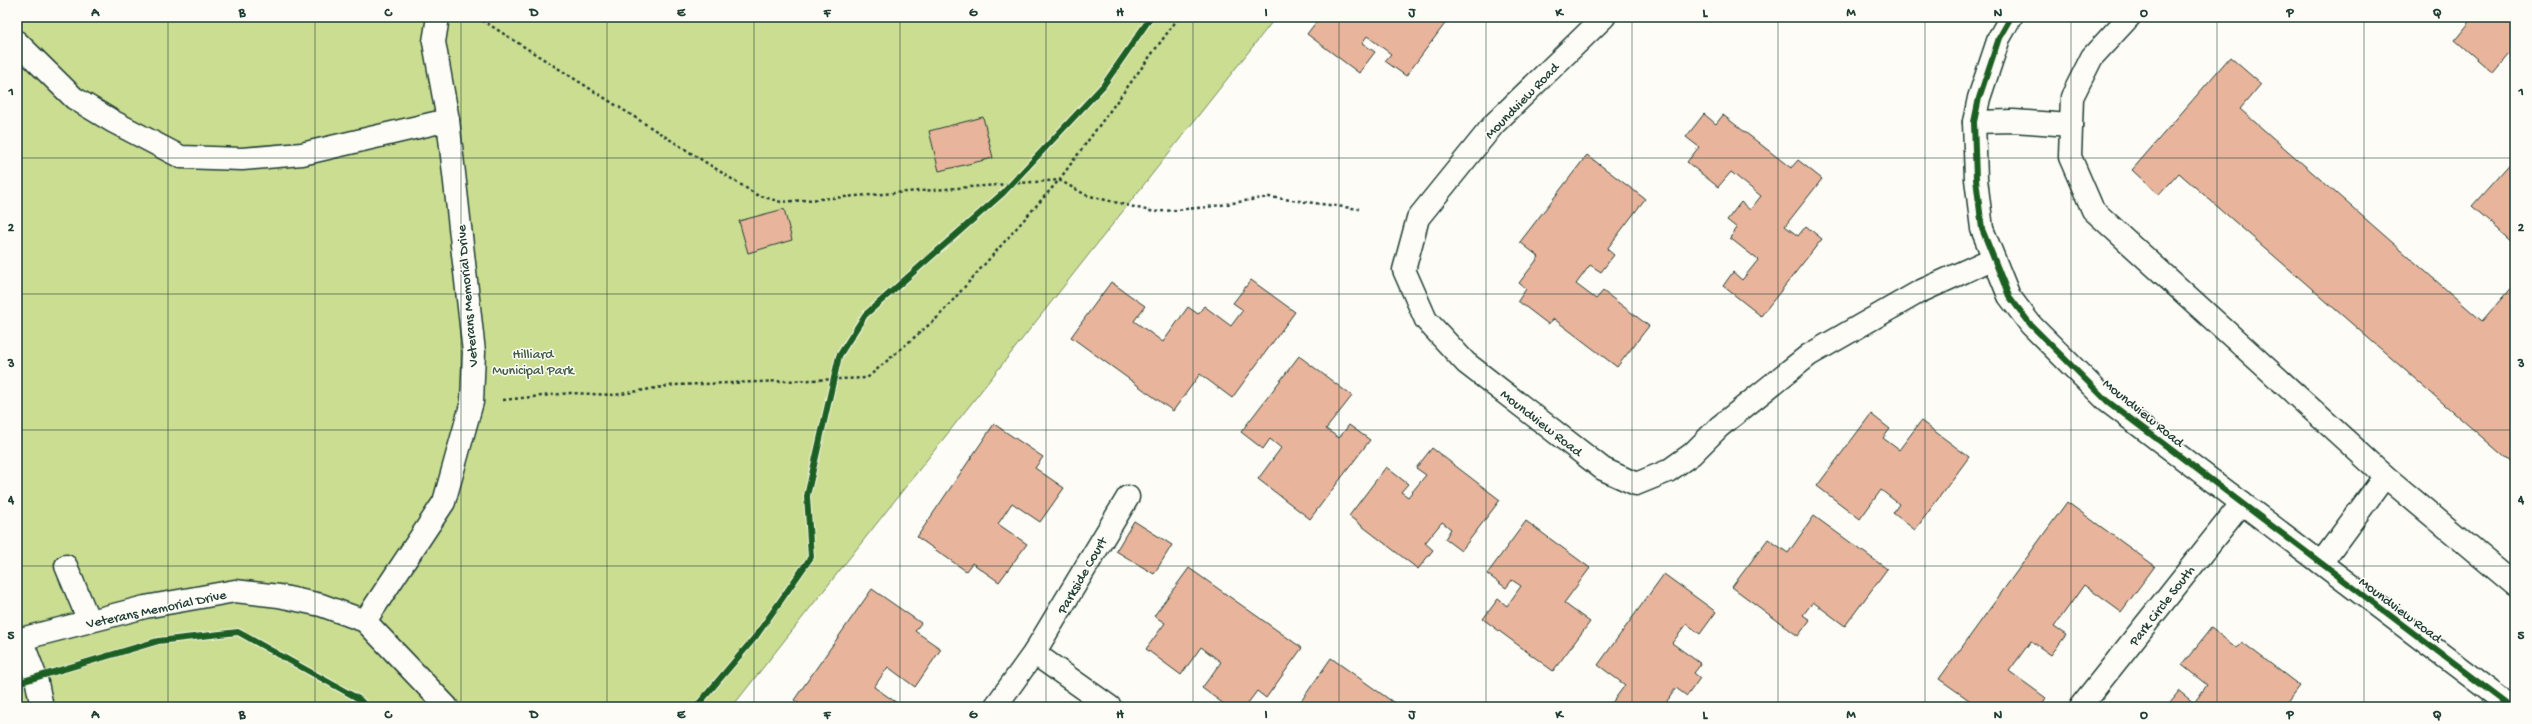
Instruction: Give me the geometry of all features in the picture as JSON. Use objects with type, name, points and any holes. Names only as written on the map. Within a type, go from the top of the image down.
[{"type":"street","name":"Veterans Memorial Drive","points":[[365,621],[444,502],[472,402],[474,352],[448,120],[434,42],[438,17]]},
{"type":"street","name":"Moundview Road","points":[[1604,17],[1494,124],[1418,218],[1404,270],[1426,320],[1466,363],[1602,469],[1636,484],[1668,471],[1692,454],[1719,427],[1808,355],[1919,292],[1992,259]]},
{"type":"street","name":"Moundview Road","points":[[2011,17],[1999,38],[1979,98],[1974,122],[1976,179],[1982,229],[1992,259],[2009,296],[2031,325],[2107,401],[2511,707]]},
{"type":"street","points":[[2129,17],[2092,57],[2072,97],[2070,157],[2093,210],[2385,476],[2515,585]]},
{"type":"street","points":[[17,42],[74,98],[114,122],[181,157],[242,159],[302,154],[448,120]]},
{"type":"street","points":[[1974,122],[2013,121],[2071,124]]},
{"type":"street","points":[[2321,563],[2385,476]]},
{"type":"street","name":"Parkside Court","points":[[995,707],[1034,653],[1128,497]]},
{"type":"street","name":"Park Circle South","points":[[2080,707],[2242,503]]},
{"type":"street","points":[[66,566],[89,622]]},
{"type":"street","name":"Veterans Memorial Drive","points":[[19,639],[145,607],[235,591],[279,596],[321,605],[365,621],[447,707]]},
{"type":"street","points":[[19,639],[36,678],[42,707]]},
{"type":"street","points":[[1034,653],[1110,707]]},
{"type":"path","points":[[472,402],[570,393],[615,395],[675,385],[867,378],[938,317],[1059,180],[1179,17]]},
{"type":"path","points":[[482,20],[757,195],[781,202],[1059,180],[1086,195],[1154,212],[1208,207],[1269,197],[1359,209]]},
{"type":"path","points":[[1002,193],[1016,178]]},
{"type":"path","points":[[832,387],[836,372]]},
{"type":"green space","name":"Hilliard Municipal Park","points":[[17,17],[1276,17],[732,707],[17,707]]},
{"type":"building","points":[[1320,17],[1450,17],[1406,76],[1385,61],[1391,54],[1367,36],[1362,43],[1375,52],[1359,73],[1307,34]]},
{"type":"building","points":[[2474,17],[2515,17],[2515,59],[2509,54],[2493,73],[2455,40]]},
{"type":"building","points":[[2230,57],[2261,84],[2240,109],[2482,321],[2515,283],[2515,466],[2179,173],[2159,195],[2132,170]]},
{"type":"building","points":[[1704,114],[1716,124],[1723,115],[1791,168],[1798,160],[1822,179],[1785,226],[1798,236],[1806,226],[1822,239],[1761,316],[1723,286],[1733,272],[1742,280],[1758,260],[1730,238],[1737,228],[1727,220],[1741,202],[1750,210],[1761,196],[1731,172],[1718,187],[1687,162],[1699,147],[1686,137]]},
{"type":"building","points":[[983,117],[993,158],[939,171],[929,131]]},
{"type":"building","points":[[1587,155],[1645,199],[1607,249],[1614,255],[1601,272],[1590,265],[1576,284],[1596,299],[1603,291],[1649,326],[1617,367],[1554,319],[1548,324],[1518,301],[1526,289],[1519,283],[1539,257],[1520,242]]},
{"type":"building","points":[[2515,158],[2515,244],[2472,206]]},
{"type":"building","points":[[784,209],[792,240],[748,253],[739,221]]},
{"type":"building","points":[[1251,280],[1295,312],[1232,398],[1200,374],[1173,411],[1071,337],[1111,282],[1145,306],[1134,321],[1163,342],[1188,307],[1198,314],[1204,306],[1231,326],[1243,310],[1233,303]]},
{"type":"building","points":[[1299,356],[1352,396],[1326,429],[1339,438],[1349,425],[1370,440],[1310,519],[1258,479],[1281,448],[1270,439],[1263,449],[1241,432]]},
{"type":"building","points":[[1871,414],[1890,429],[1883,438],[1899,450],[1921,421],[1969,457],[1915,530],[1893,513],[1899,504],[1881,490],[1860,519],[1817,486]]},
{"type":"building","points":[[994,424],[1043,457],[1035,468],[1064,488],[1040,522],[1012,503],[998,524],[1027,544],[999,582],[972,563],[966,571],[917,537]]},
{"type":"building","points":[[1432,448],[1500,500],[1461,551],[1445,539],[1451,529],[1442,522],[1425,543],[1433,550],[1418,569],[1349,516],[1386,467],[1408,484],[1401,492],[1408,497],[1426,475],[1416,468]]},
{"type":"building","points":[[2067,502],[2155,566],[2121,612],[2084,585],[2054,627],[2066,635],[2051,655],[2031,641],[2009,671],[2046,698],[2040,707],[1979,707],[1939,679]]},
{"type":"building","points":[[1814,516],[1887,569],[1845,626],[1813,602],[1803,615],[1810,620],[1798,636],[1732,587],[1768,539],[1788,553]]},
{"type":"building","points":[[1134,521],[1172,545],[1154,574],[1116,551]]},
{"type":"building","points":[[1526,521],[1590,568],[1564,603],[1590,622],[1553,671],[1483,619],[1498,599],[1507,606],[1521,586],[1512,580],[1506,588],[1487,574]]},
{"type":"building","points":[[1189,568],[1302,648],[1266,698],[1257,691],[1245,707],[1228,707],[1202,688],[1221,662],[1201,647],[1181,675],[1146,649],[1165,623],[1154,616]]},
{"type":"building","points":[[1664,574],[1716,612],[1700,634],[1687,624],[1672,643],[1701,664],[1694,673],[1700,678],[1687,696],[1676,688],[1663,707],[1609,707],[1625,685],[1598,665]]},
{"type":"building","points":[[872,589],[921,623],[915,631],[941,649],[915,687],[888,667],[874,687],[900,705],[898,707],[804,707],[794,700]]},
{"type":"building","points":[[2211,628],[2237,648],[2242,642],[2300,686],[2284,707],[2166,707],[2179,691],[2194,703],[2207,685],[2182,665]]},
{"type":"building","points":[[1331,658],[1400,707],[1297,707]]},
{"type":"cycle path","points":[[696,707],[756,636],[811,557],[807,496],[839,356],[865,315],[1003,193],[1103,86],[1151,17]]},
{"type":"cycle path","points":[[2011,17],[1999,38],[1979,98],[1974,122],[1976,179],[1982,229],[2009,296],[2031,325],[2107,401],[2511,707]]},
{"type":"cycle path","points":[[17,683],[158,641],[238,632],[359,699],[367,707]]}]
